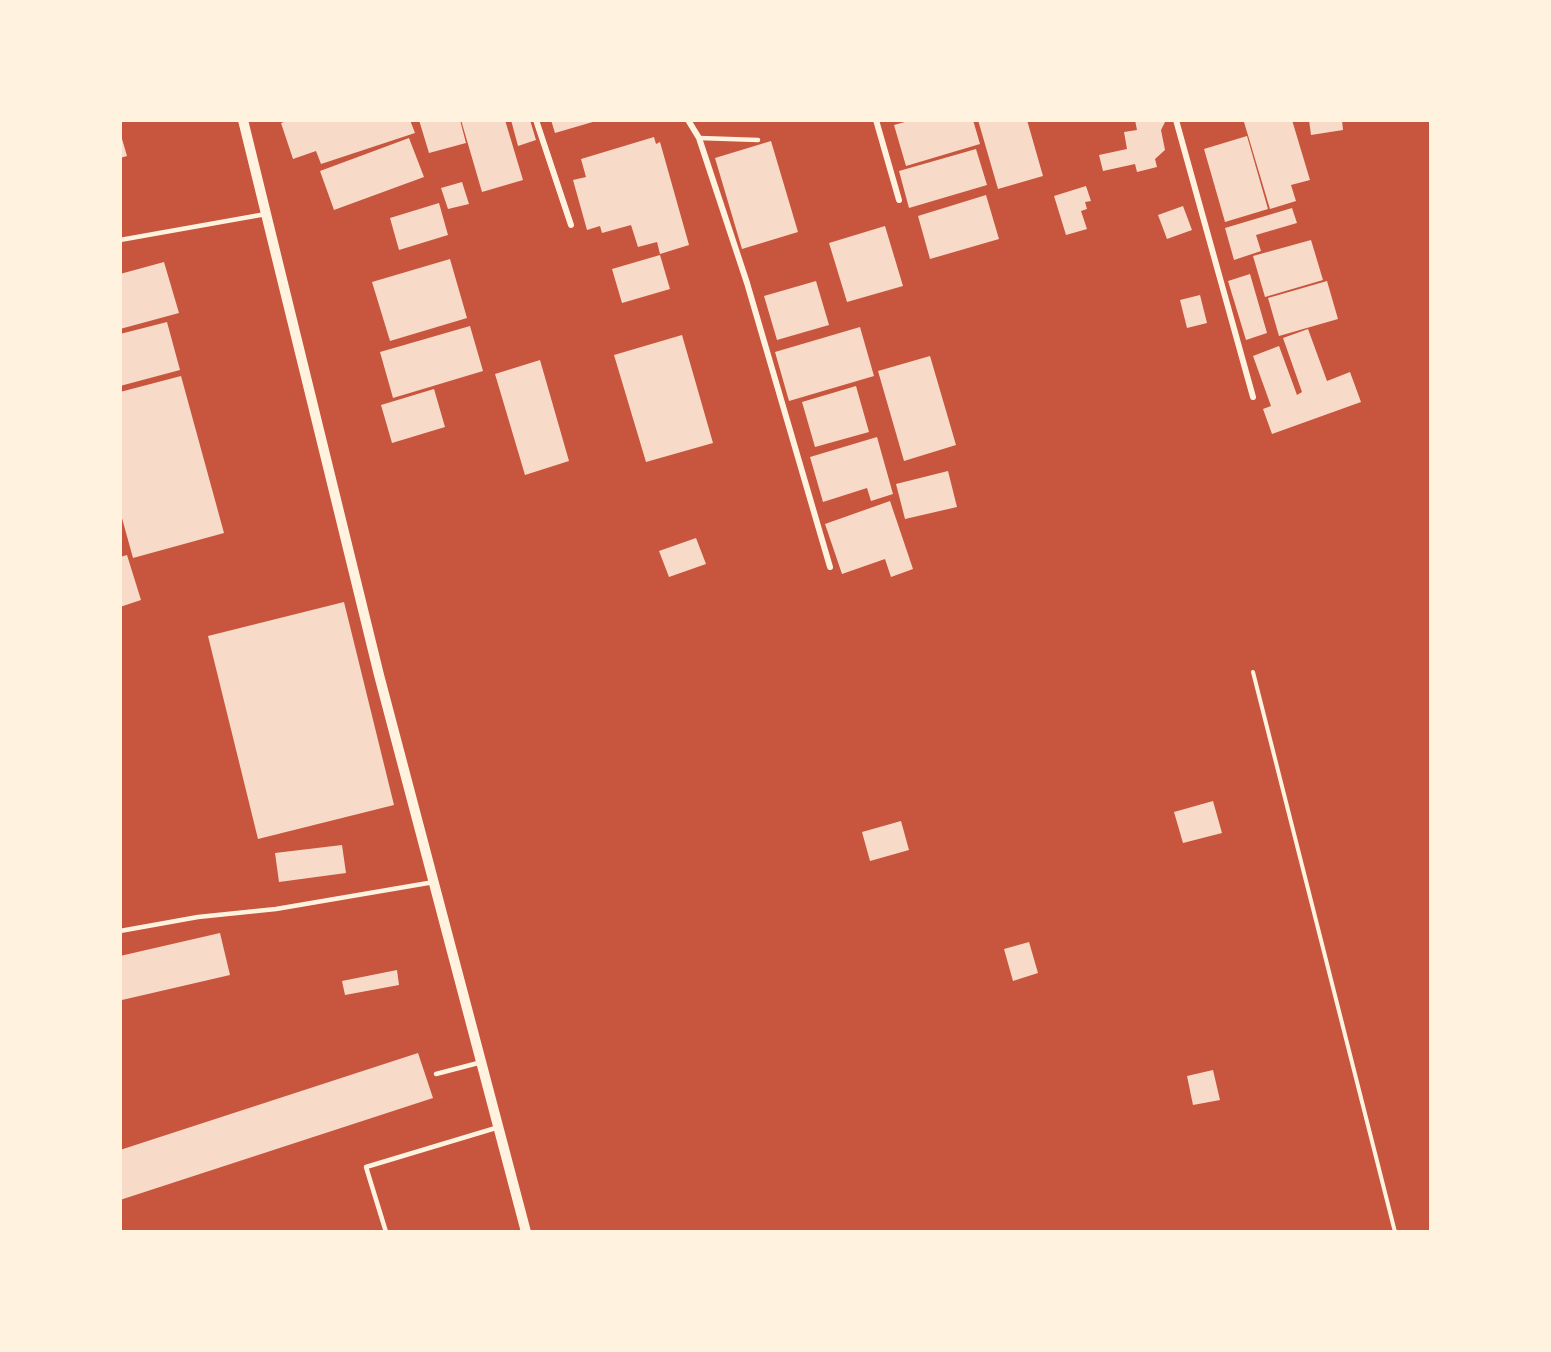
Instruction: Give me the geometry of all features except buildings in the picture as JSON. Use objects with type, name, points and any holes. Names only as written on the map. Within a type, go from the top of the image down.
[{"type":"street","points":[[243,120],[379,675],[526,1232]]},
{"type":"street","points":[[536,120],[571,225]]},
{"type":"street","points":[[688,120],[699,138],[747,283],[831,567]]},
{"type":"street","points":[[876,120],[899,200]]},
{"type":"street","points":[[1176,120],[1253,397]]},
{"type":"lane","points":[[699,138],[758,140]]},
{"type":"lane","points":[[120,240],[266,214]]},
{"type":"lane","points":[[120,931],[198,917],[276,909],[434,882]]},
{"type":"lane","points":[[436,1074],[482,1062]]},
{"type":"lane","points":[[386,1232],[366,1167],[499,1127]]},
{"type":"path","points":[[1253,672],[1395,1232]]}]
